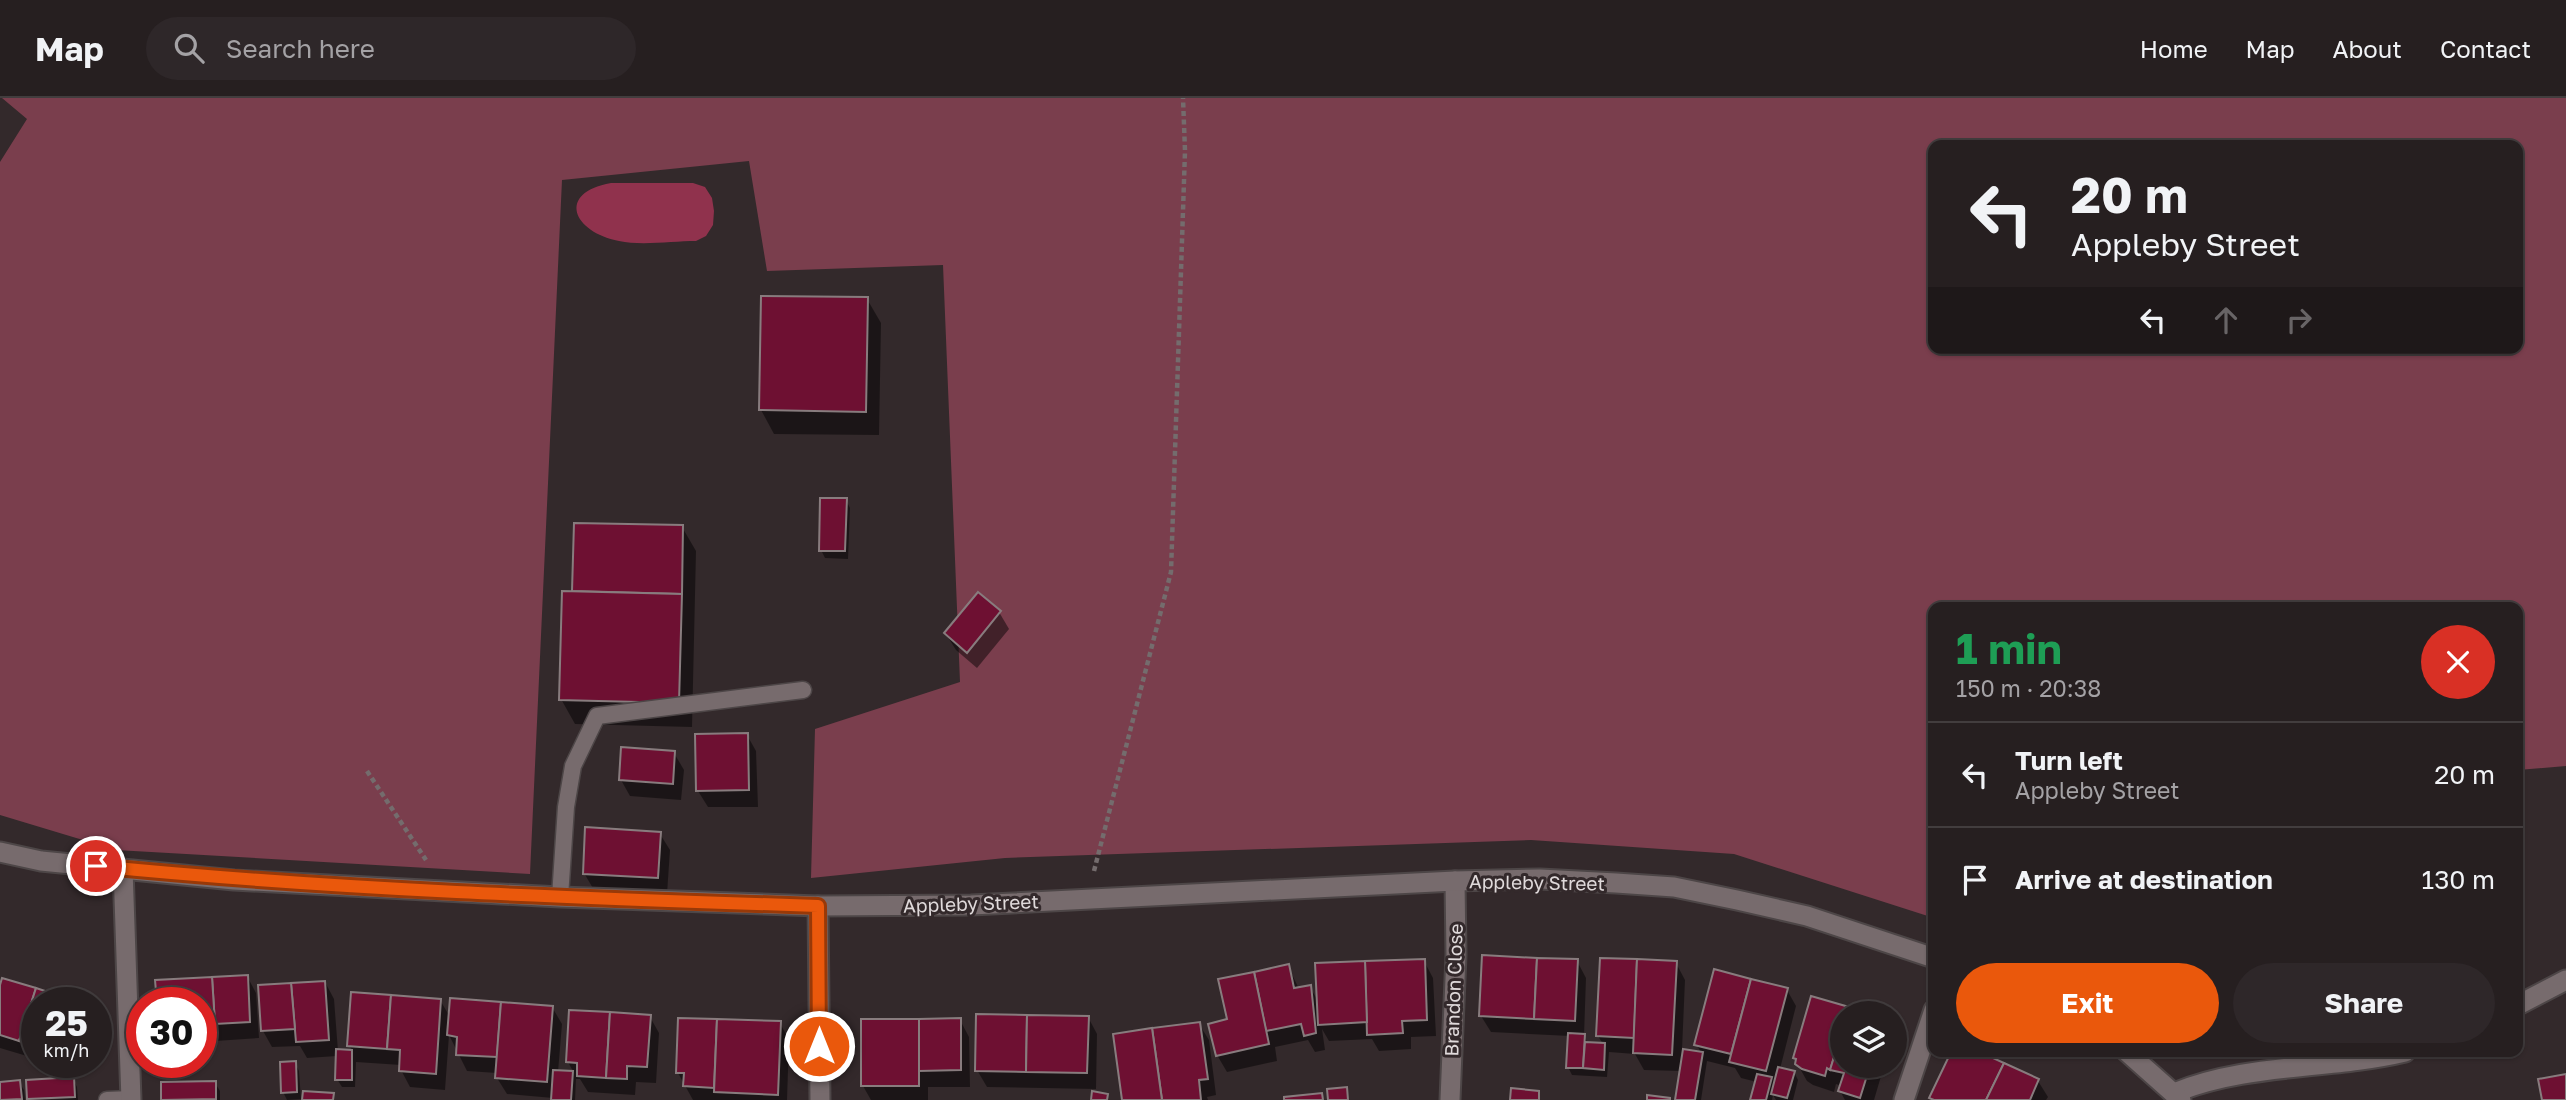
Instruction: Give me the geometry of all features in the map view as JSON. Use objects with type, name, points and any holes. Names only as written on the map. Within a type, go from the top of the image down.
[{"type":"street","name":"Appleby Street","points":[[0,852],[41,861],[234,880],[560,897],[818,906],[971,905],[1540,879],[1674,887],[1807,916],[1928,956]]},
{"type":"street","points":[[122,869],[131,1099]]},
{"type":"street","name":"Brandon Close","points":[[1450,1100],[1456,955],[1455,881]]},
{"type":"street","points":[[818,906],[820,1100]]},
{"type":"street","points":[[2523,1002],[2566,980]]},
{"type":"street","points":[[1904,1100],[1928,1028]]},
{"type":"street","points":[[2133,1057],[2177,1096],[2197,1083],[2248,1073],[2382,1057]]},
{"type":"lane","points":[[560,897],[566,807],[573,766],[597,716],[803,690]]},
{"type":"lane","points":[[107,1100],[131,1099]]},
{"type":"path","points":[[1087,899],[1171,572],[1185,151],[1183,98]]},
{"type":"path","points":[[367,771],[434,873],[433,891]]},
{"type":"shaded area","points":[[2,98],[2566,98],[2566,766],[2523,770],[2523,602],[1928,602],[1928,916],[1734,854],[1531,840],[1005,858],[811,878],[815,729],[960,682],[943,265],[767,271],[749,161],[562,180],[530,874],[116,850],[0,815],[0,162],[27,119]]},
{"type":"shaded area","points":[[611,183],[693,183],[705,187],[712,198],[713,225],[706,236],[696,241],[637,243],[603,236],[582,221],[577,212],[577,203],[594,188]]},
{"type":"building","points":[[761,296],[868,297],[866,412],[759,410]]},
{"type":"building","points":[[820,498],[847,498],[845,551],[819,551]]},
{"type":"building","points":[[574,523],[683,525],[682,594],[572,591]]},
{"type":"building","points":[[562,591],[682,594],[679,703],[559,700]]},
{"type":"building","points":[[978,592],[1001,611],[967,653],[944,633]]},
{"type":"building","points":[[748,733],[749,790],[696,791],[695,734]]},
{"type":"building","points":[[621,747],[675,751],[673,784],[619,780]]},
{"type":"building","points":[[585,827],[661,832],[658,878],[583,874]]},
{"type":"building","points":[[1482,955],[1537,958],[1534,1019],[1479,1016]]},
{"type":"building","points":[[1537,958],[1578,959],[1575,1021],[1534,1019]]},
{"type":"building","points":[[1600,958],[1637,959],[1634,1038],[1596,1036]]},
{"type":"building","points":[[1425,959],[1427,1020],[1402,1021],[1403,1033],[1367,1035],[1365,961]]},
{"type":"building","points":[[1637,959],[1677,961],[1672,1055],[1633,1053]]},
{"type":"building","points":[[1365,961],[1367,1022],[1318,1025],[1315,963]]},
{"type":"building","points":[[1289,964],[1294,988],[1311,985],[1316,1033],[1304,1036],[1301,1024],[1266,1031],[1254,972]]},
{"type":"building","points":[[1714,969],[1751,979],[1731,1054],[1694,1045]]},
{"type":"building","points":[[1254,972],[1269,1044],[1216,1056],[1208,1024],[1227,1019],[1218,979]]},
{"type":"building","points":[[248,975],[250,1022],[217,1024],[217,987],[213,987],[212,977]]},
{"type":"building","points":[[212,977],[213,987],[156,987],[155,980]]},
{"type":"building","points":[[2,978],[33,987],[21,987],[19,1041],[0,1035]]},
{"type":"building","points":[[1751,979],[1788,988],[1766,1071],[1729,1062]]},
{"type":"building","points":[[325,981],[329,1040],[296,1042],[291,983]]},
{"type":"building","points":[[291,983],[295,1029],[261,1031],[258,985]]},
{"type":"building","points":[[351,992],[391,995],[387,1049],[347,1046]]},
{"type":"building","points":[[391,995],[441,999],[436,1074],[399,1071],[400,1050],[387,1049]]},
{"type":"building","points":[[1811,996],[1830,1002],[1830,1070],[1827,1068],[1825,1076],[1802,1069],[1795,1064],[1796,1059],[1793,1058]]},
{"type":"building","points":[[450,998],[501,1002],[497,1057],[456,1055],[457,1037],[447,1035]]},
{"type":"building","points":[[501,1002],[553,1006],[547,1082],[495,1078]]},
{"type":"building","points":[[569,1010],[610,1012],[606,1078],[577,1076],[577,1063],[566,1062]]},
{"type":"building","points":[[610,1012],[651,1015],[647,1067],[627,1066],[627,1079],[606,1078]]},
{"type":"building","points":[[976,1014],[1027,1015],[1026,1072],[975,1071]]},
{"type":"building","points":[[1027,1015],[1089,1016],[1087,1073],[1026,1072]]},
{"type":"building","points":[[678,1018],[717,1019],[714,1088],[683,1086],[684,1073],[676,1073]]},
{"type":"building","points":[[961,1018],[961,1070],[919,1071],[919,1019]]},
{"type":"building","points":[[717,1019],[781,1021],[778,1095],[714,1092]]},
{"type":"building","points":[[861,1019],[919,1019],[919,1086],[861,1086]]},
{"type":"building","points":[[1200,1022],[1208,1079],[1199,1080],[1201,1100],[1162,1100],[1152,1028]]},
{"type":"building","points":[[1152,1028],[1162,1100],[1122,1100],[1113,1034]]},
{"type":"building","points":[[1568,1033],[1585,1034],[1583,1068],[1566,1068]]},
{"type":"building","points":[[1585,1042],[1605,1043],[1604,1070],[1583,1068]]},
{"type":"building","points":[[336,1049],[352,1050],[352,1080],[335,1080]]},
{"type":"building","points":[[1683,1049],[1703,1052],[1695,1100],[1675,1100]]},
{"type":"building","points":[[1949,1057],[1991,1057],[2004,1063],[1986,1100],[1929,1098]]},
{"type":"building","points":[[296,1061],[297,1092],[281,1093],[280,1062]]},
{"type":"building","points":[[2004,1063],[2039,1079],[2030,1100],[1986,1100]]},
{"type":"building","points":[[1778,1067],[1795,1071],[1787,1098],[1771,1094]]},
{"type":"building","points":[[553,1070],[573,1071],[571,1100],[551,1100]]},
{"type":"building","points":[[1757,1074],[1772,1077],[1766,1100],[1750,1100]]},
{"type":"building","points":[[2566,1074],[2566,1100],[2542,1100],[2538,1079]]},
{"type":"building","points":[[74,1078],[75,1097],[27,1099],[26,1080]]},
{"type":"building","points":[[1842,1078],[1866,1078],[1860,1098],[1838,1091]]},
{"type":"building","points":[[20,1080],[22,1099],[0,1100],[0,1082]]},
{"type":"building","points":[[216,1081],[216,1099],[161,1100],[161,1082]]},
{"type":"building","points":[[1347,1087],[1348,1100],[1328,1100],[1327,1089]]},
{"type":"building","points":[[1511,1088],[1539,1091],[1539,1100],[1510,1100]]},
{"type":"building","points":[[303,1091],[334,1093],[333,1100],[302,1100]]},
{"type":"building","points":[[1092,1091],[1108,1094],[1107,1100],[1091,1100]]},
{"type":"building","points":[[1322,1093],[1323,1100],[1284,1100],[1284,1097]]},
{"type":"building","points":[[1647,1095],[1670,1098],[1670,1100],[1647,1100]]},
{"type":"route","points":[[96,866],[234,880],[560,897],[818,906],[819,1046]]}]
